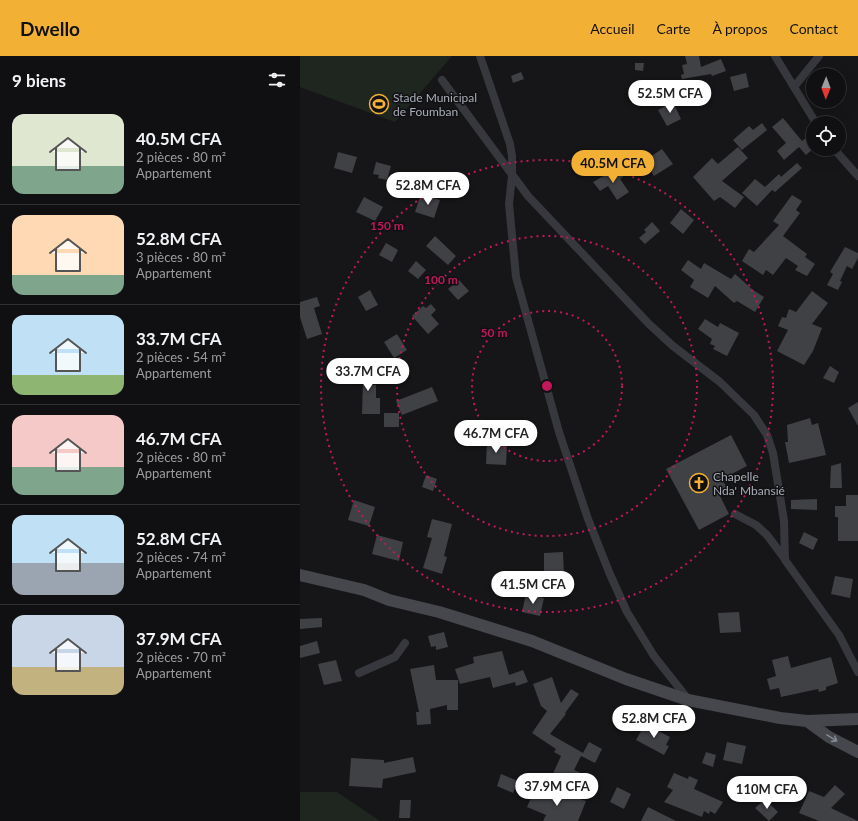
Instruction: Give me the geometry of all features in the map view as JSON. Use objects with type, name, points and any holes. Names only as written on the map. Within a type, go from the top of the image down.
[{"type":"main road","points":[[300,575],[364,590],[389,600],[439,612],[532,642],[626,679],[688,700],[780,718],[808,721],[858,719]]},
{"type":"main road","points":[[808,721],[829,737],[858,752]]},
{"type":"street","points":[[480,56],[510,144],[512,156],[512,176],[509,204],[516,277],[558,432],[588,519],[627,612],[654,656],[688,700]]},
{"type":"street","points":[[776,56],[812,116]]},
{"type":"street","points":[[794,87],[819,56]]},
{"type":"street","points":[[442,80],[528,196],[649,324],[673,346],[720,382],[754,415],[767,435],[773,453],[783,513],[785,560]]},
{"type":"street","points":[[840,156],[858,176]]},
{"type":"street","points":[[736,514],[756,525],[767,535],[839,635],[858,672]]},
{"type":"street","points":[[359,673],[395,657],[405,643]]},
{"type":"shaded area","name":"Stade Municipal de Foumban","points":[[300,56],[452,56],[395,122],[300,87]]},
{"type":"shaded area","points":[[300,792],[337,792],[380,821],[300,821]]},
{"type":"building","points":[[685,56],[699,56],[701,67],[721,59],[726,71],[712,76],[711,74],[682,79],[681,75],[684,74],[682,65],[687,64]]},
{"type":"building","points":[[635,63],[644,63],[643,71],[635,70]]},
{"type":"building","points":[[521,72],[524,79],[513,83],[511,76]]},
{"type":"building","points":[[746,73],[749,87],[734,91],[730,77]]},
{"type":"building","points":[[673,102],[681,119],[667,126],[658,110]]},
{"type":"building","points":[[783,118],[802,141],[806,138],[806,155],[799,147],[784,160],[777,151],[786,143],[772,127]]},
{"type":"building","points":[[762,123],[767,130],[742,150],[733,140],[749,126],[753,130]]},
{"type":"building","points":[[738,147],[748,158],[722,181],[744,197],[735,208],[720,197],[714,201],[693,177],[712,158],[718,164]]},
{"type":"building","points":[[662,149],[673,164],[654,176],[644,161]]},
{"type":"building","points":[[338,152],[357,157],[352,173],[334,168]]},
{"type":"building","points":[[376,162],[391,166],[387,180],[378,178],[379,175],[373,174]]},
{"type":"building","points":[[797,163],[802,168],[775,192],[772,190],[757,206],[742,193],[755,179],[765,187],[779,174],[781,177]]},
{"type":"building","points":[[617,168],[623,177],[620,179],[629,192],[617,200],[608,186],[600,191],[593,182]]},
{"type":"building","points":[[421,194],[440,200],[434,218],[415,212]]},
{"type":"building","points":[[792,195],[802,201],[796,210],[800,213],[783,236],[807,254],[805,257],[815,264],[807,276],[795,270],[798,266],[786,258],[773,275],[766,270],[763,275],[742,261],[749,249],[754,252],[779,225],[773,221]]},
{"type":"building","points":[[364,197],[383,207],[375,221],[356,212]]},
{"type":"building","points":[[681,209],[694,220],[683,234],[670,223]]},
{"type":"building","points":[[652,222],[660,231],[645,244],[639,238],[646,232],[644,230]]},
{"type":"building","points":[[435,236],[456,256],[448,265],[426,246]]},
{"type":"building","points":[[386,243],[398,250],[392,262],[379,255]]},
{"type":"building","points":[[845,247],[858,253],[858,258],[852,269],[847,266],[840,281],[842,282],[838,290],[827,285],[833,274],[830,272]]},
{"type":"building","points":[[688,260],[701,269],[704,263],[731,279],[735,274],[753,290],[764,297],[755,312],[737,301],[734,303],[715,286],[708,298],[690,287],[694,280],[681,270]]},
{"type":"building","points":[[416,261],[426,270],[418,279],[408,271]]},
{"type":"building","points":[[459,280],[469,291],[458,300],[448,289]]},
{"type":"building","points":[[370,290],[378,305],[366,311],[358,297]]},
{"type":"building","points":[[812,291],[828,303],[812,324],[822,328],[813,351],[804,365],[777,351],[788,330],[778,326],[782,317],[786,318],[789,309],[796,312]]},
{"type":"building","points":[[317,297],[320,306],[314,308],[322,334],[307,339],[300,317],[300,302]]},
{"type":"building","points":[[431,304],[436,310],[431,315],[439,324],[428,334],[412,316],[423,306],[426,308]]},
{"type":"building","points":[[705,319],[718,327],[720,323],[739,333],[727,356],[713,349],[715,346],[710,344],[712,339],[698,329]]},
{"type":"building","points":[[397,334],[407,350],[394,358],[384,342]]},
{"type":"building","points":[[366,359],[371,385],[376,385],[376,398],[380,398],[380,414],[362,414],[363,381],[359,382],[356,369],[362,368],[362,360]]},
{"type":"building","points":[[830,366],[839,372],[834,383],[823,378]]},
{"type":"building","points":[[432,387],[438,401],[402,415],[396,401]]},
{"type":"building","points":[[858,402],[858,426],[848,408]]},
{"type":"building","points":[[384,413],[399,413],[399,427],[384,427]]},
{"type":"building","points":[[810,418],[812,425],[818,423],[826,455],[789,463],[785,442],[788,442],[787,425]]},
{"type":"building","points":[[465,420],[482,422],[480,437],[464,436]]},
{"type":"building","name":"Chapelle Nda' Mbansié","points":[[731,435],[747,466],[722,479],[727,488],[718,492],[729,514],[699,530],[666,469]]},
{"type":"building","points":[[487,442],[507,444],[506,465],[486,464]]},
{"type":"building","points":[[841,463],[842,488],[830,488],[831,466]]},
{"type":"building","points":[[426,475],[437,479],[433,491],[422,487]]},
{"type":"building","points":[[846,495],[858,495],[858,541],[838,541],[838,517],[835,517],[835,506],[846,506]]},
{"type":"building","points":[[817,499],[817,510],[791,509],[791,500]]},
{"type":"building","points":[[354,500],[375,507],[369,526],[348,520]]},
{"type":"building","points":[[432,519],[452,524],[444,556],[447,557],[442,574],[423,568],[432,538],[427,537]]},
{"type":"building","points":[[804,532],[818,539],[813,550],[799,543]]},
{"type":"building","points":[[377,535],[403,542],[399,561],[372,554]]},
{"type":"building","points":[[563,552],[564,576],[544,576],[544,553]]},
{"type":"building","points":[[835,576],[853,579],[850,598],[831,594]]},
{"type":"building","points":[[526,594],[544,598],[540,616],[522,612]]},
{"type":"building","points":[[739,612],[741,632],[720,633],[718,613]]},
{"type":"building","points":[[322,618],[322,627],[300,629],[300,619]]},
{"type":"building","points":[[444,632],[448,647],[436,650],[436,646],[431,647],[428,636]]},
{"type":"building","points":[[317,641],[320,653],[300,658],[300,646]]},
{"type":"building","points":[[502,651],[509,675],[523,670],[528,682],[516,686],[515,682],[493,688],[490,677],[460,684],[455,669],[474,663],[473,657]]},
{"type":"building","points":[[788,656],[791,668],[831,657],[838,683],[826,687],[826,690],[819,692],[818,689],[781,697],[779,688],[770,690],[767,679],[776,676],[772,660]]},
{"type":"building","points":[[336,660],[342,681],[324,685],[318,664]]},
{"type":"building","points":[[434,665],[436,680],[458,680],[458,710],[447,710],[447,705],[430,709],[431,724],[417,725],[416,712],[419,712],[410,669]]},
{"type":"building","points":[[552,677],[561,703],[571,689],[579,694],[565,713],[566,714],[550,734],[583,753],[589,742],[602,749],[595,763],[581,756],[574,770],[595,779],[594,789],[566,787],[566,784],[551,778],[561,756],[554,752],[556,749],[532,733],[547,711],[541,706],[533,684]]},
{"type":"building","points":[[645,724],[670,737],[666,745],[669,746],[664,755],[636,740]]},
{"type":"building","points":[[727,742],[746,746],[742,764],[723,760]]},
{"type":"building","points":[[706,752],[716,755],[713,767],[702,763]]},
{"type":"building","points":[[413,757],[416,772],[383,779],[382,788],[349,786],[351,758],[384,760],[384,763]]},
{"type":"building","points":[[674,773],[688,779],[689,776],[698,780],[694,789],[723,802],[715,814],[710,811],[709,814],[704,811],[702,817],[664,802],[673,790],[667,787]]},
{"type":"building","points":[[501,774],[518,781],[513,793],[497,786]]},
{"type":"building","points":[[835,785],[845,794],[831,808],[858,821],[819,821],[799,813],[809,791],[824,797]]},
{"type":"building","points":[[617,787],[631,794],[624,809],[610,802]]},
{"type":"building","points":[[535,789],[560,800],[563,793],[586,801],[578,821],[543,821],[546,815],[527,807]]},
{"type":"building","points":[[765,799],[778,812],[769,821],[755,808]]},
{"type":"building","points":[[400,800],[411,800],[410,818],[399,818]]},
{"type":"building","points":[[648,807],[676,821],[641,821]]},
{"type":"place","name":"Stade Municipal de Foumban","points":[[379,104]]},
{"type":"place","name":"Chapelle Nda' Mbansié","points":[[699,483]]}]
